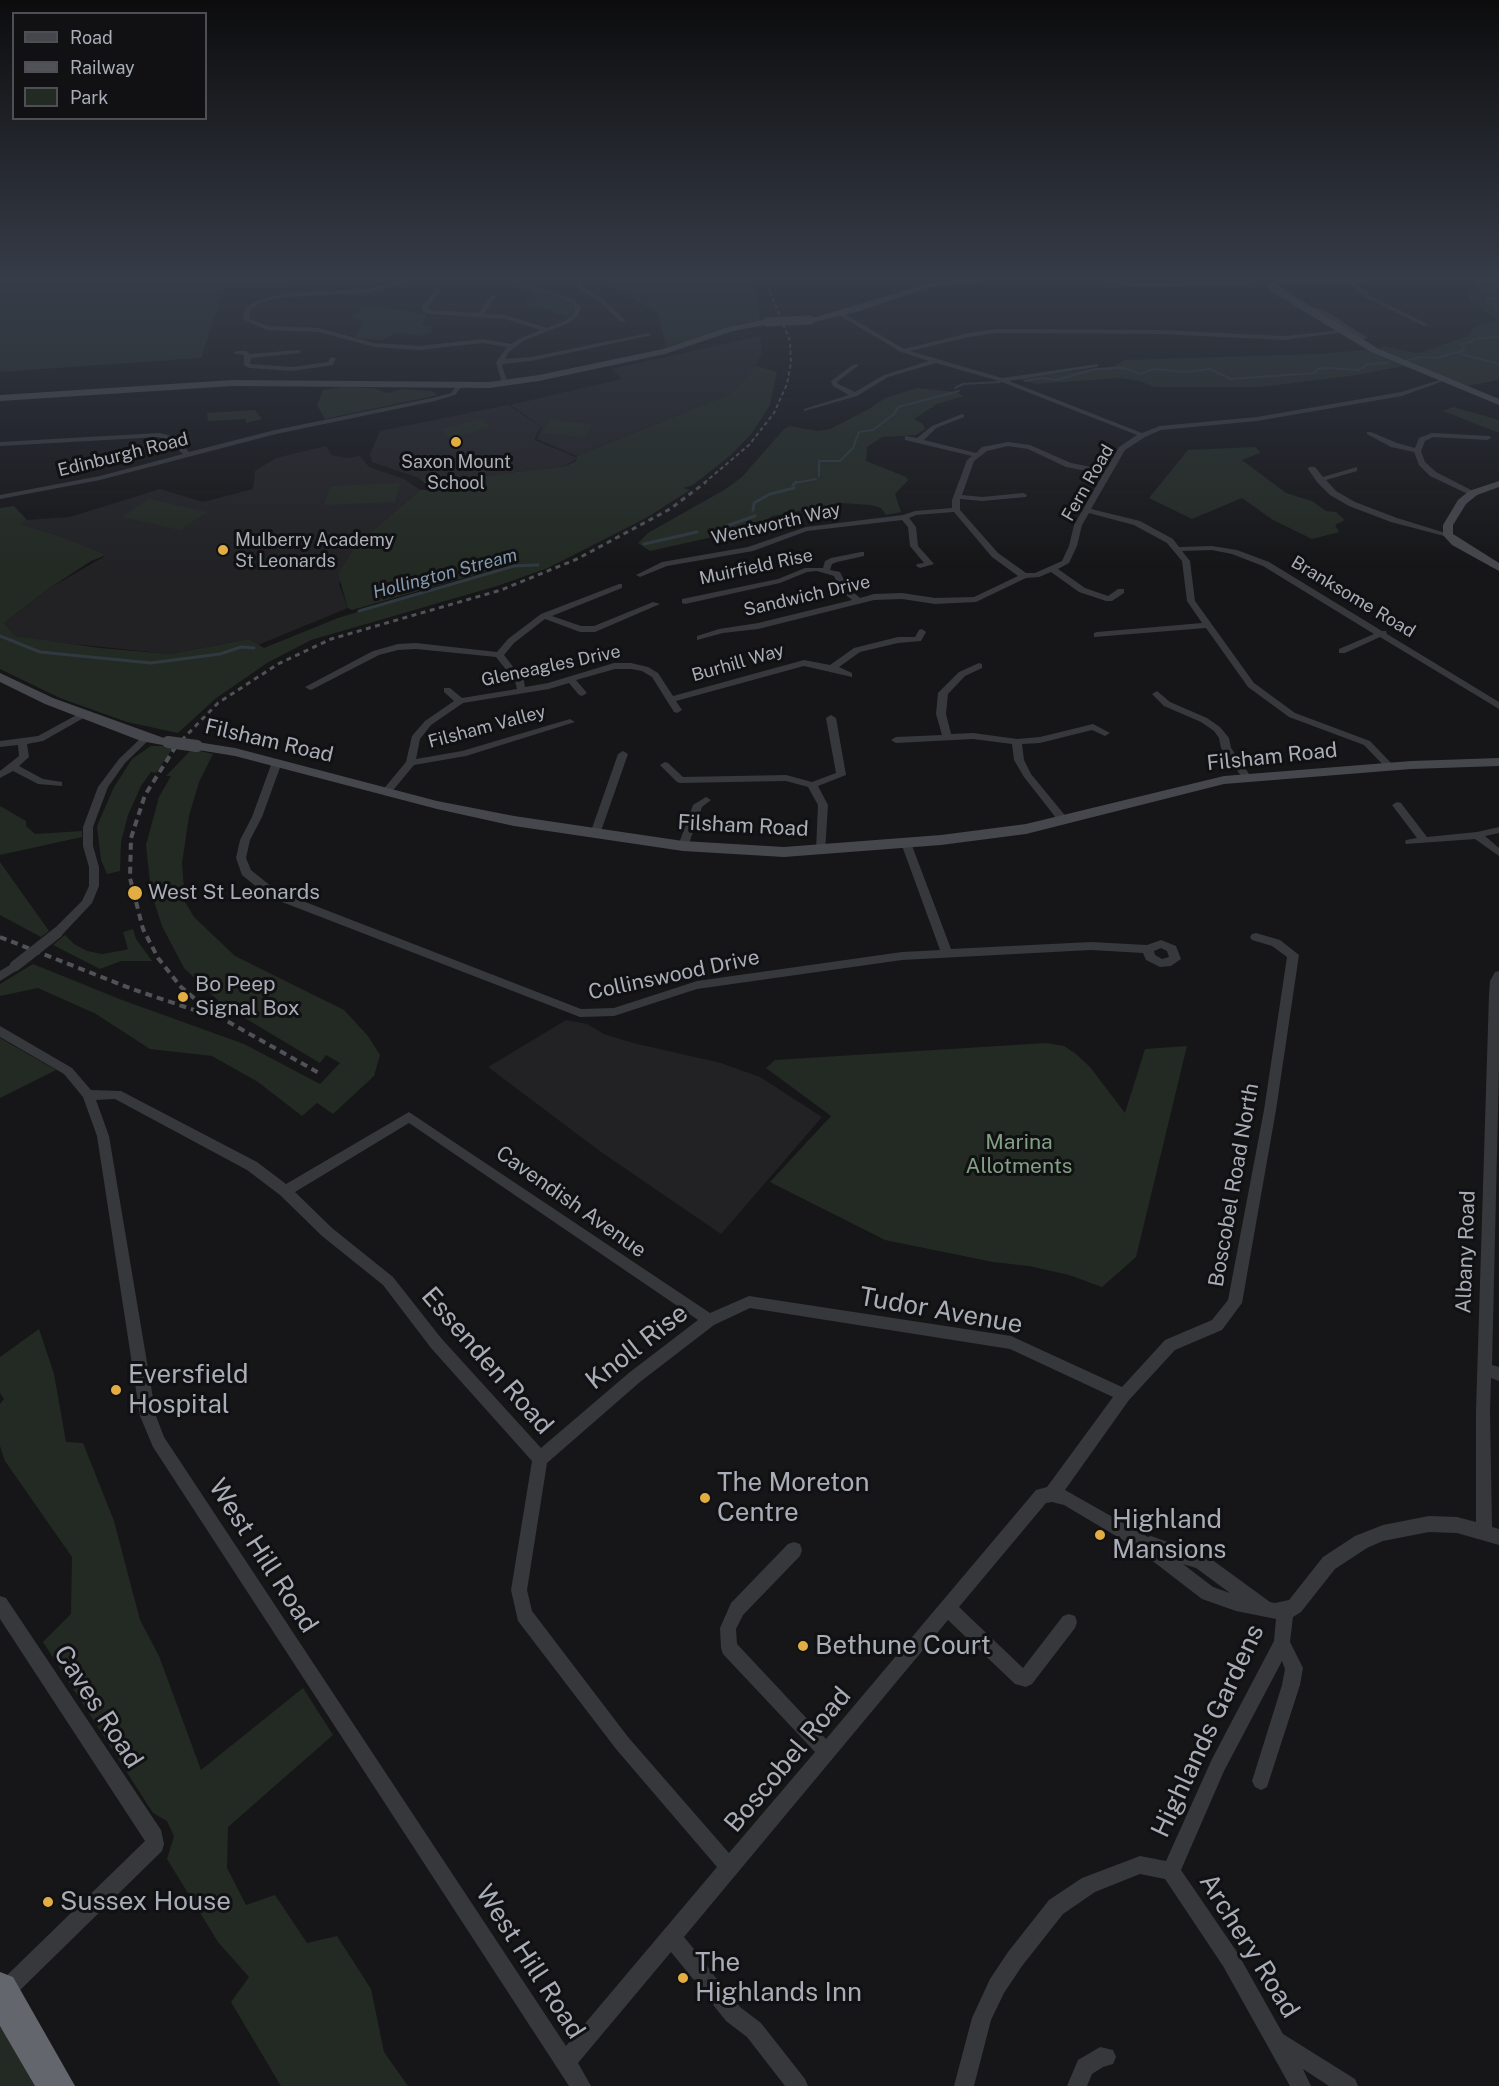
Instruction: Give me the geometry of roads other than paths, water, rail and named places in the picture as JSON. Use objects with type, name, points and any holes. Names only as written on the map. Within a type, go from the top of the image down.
[{"type":"highway","points":[[1,1992],[56,2086]]},
{"type":"street","points":[[286,382],[290,374]]},
{"type":"street","points":[[503,374],[505,383]]},
{"type":"street","points":[[0,398],[201,384],[286,382],[459,386],[505,383],[549,374]]},
{"type":"street","points":[[841,374],[834,381],[835,385],[855,395]]},
{"type":"street","points":[[815,417],[809,410],[855,395],[888,374]]},
{"type":"street","points":[[982,374],[1142,435]]},
{"type":"street","points":[[1001,380],[1037,374]]},
{"type":"street","points":[[1429,374],[1498,401]]},
{"type":"street","name":"Fern Road","points":[[1053,569],[1068,559],[1077,525],[1122,449],[1142,435],[1160,428],[1257,419],[1402,394],[1441,380]]},
{"type":"street","name":"Edinburgh Road","points":[[0,497],[100,478],[297,428],[433,400],[453,394],[459,386]]},
{"type":"street","points":[[919,440],[934,427],[962,416]]},
{"type":"street","points":[[1369,433],[1394,445],[1417,451]]},
{"type":"street","points":[[0,444],[160,435],[172,439],[188,455]]},
{"type":"street","points":[[1473,493],[1433,474],[1422,463],[1417,451],[1422,440],[1432,435],[1487,438]]},
{"type":"street","points":[[908,438],[977,455]]},
{"type":"street","points":[[1107,472],[1069,465],[1045,453],[1018,445],[994,445],[977,455],[965,471],[956,510],[995,555],[1024,576],[1036,575],[1053,569],[1082,590],[1107,602],[1121,591]]},
{"type":"street","points":[[1320,480],[1350,468]]},
{"type":"street","points":[[1312,469],[1333,493],[1352,504],[1394,520],[1448,535],[1456,543],[1499,568]]},
{"type":"street","points":[[1448,535],[1454,513],[1473,493],[1499,484]]},
{"type":"street","points":[[958,497],[982,499],[1023,495]]},
{"type":"street","name":"Wentworth Way","points":[[640,575],[681,560],[750,549],[806,529],[904,517],[915,513],[956,510]]},
{"type":"street","points":[[1087,510],[1137,523],[1158,532],[1179,549],[1185,561],[1191,601],[1251,685],[1292,715],[1367,743],[1389,766]]},
{"type":"street","points":[[904,517],[912,527],[914,546],[930,564],[920,566]]},
{"type":"street","name":"Branksome Road","points":[[1179,549],[1212,548],[1251,558],[1383,633],[1499,706]]},
{"type":"street","points":[[826,570],[828,563],[846,554],[861,554]]},
{"type":"street","points":[[645,563],[654,568]]},
{"type":"street","name":"Muirfield Rise","points":[[685,601],[780,581],[805,570],[826,570],[837,574],[844,589],[856,600]]},
{"type":"street","name":"Sandwich Drive","points":[[700,638],[720,627],[758,626],[856,600],[892,596],[935,601],[976,599],[1024,576]]},
{"type":"street","points":[[499,655],[511,641],[544,616],[619,586]]},
{"type":"street","points":[[544,616],[580,629],[595,629],[656,604]]},
{"type":"street","points":[[1096,635],[1206,625]]},
{"type":"street","points":[[1341,651],[1383,633]]},
{"type":"street","points":[[832,668],[857,650],[898,640],[922,638]]},
{"type":"street","points":[[310,687],[376,653],[398,647],[416,646],[499,655],[519,681],[522,692]]},
{"type":"street","name":"Burhill Way","points":[[670,699],[804,663],[832,668],[849,675]]},
{"type":"street","name":"Gleneagles Drive","points":[[386,792],[411,763],[415,738],[435,718],[460,701],[522,692],[572,681],[614,666],[631,666],[645,669],[655,675],[677,710]]},
{"type":"street","points":[[947,736],[940,714],[943,693],[950,684],[977,671]]},
{"type":"street","name":"Filsham Road","points":[[0,677],[49,701],[147,738],[277,762],[386,792],[514,821],[683,846],[784,852],[993,834],[1064,821],[1224,780],[1389,766],[1499,762]]},
{"type":"street","points":[[572,681],[582,693]]},
{"type":"street","points":[[447,690],[460,701]]},
{"type":"street","points":[[1157,694],[1167,704],[1204,720],[1217,729],[1224,738],[1226,748],[1247,778]]},
{"type":"street","points":[[0,744],[21,742],[55,732],[84,714]]},
{"type":"street","points":[[665,765],[680,780],[786,778],[812,785],[841,775],[831,718]]},
{"type":"street","name":"Filsham Valley","points":[[411,763],[463,754],[570,722]]},
{"type":"street","points":[[896,740],[908,741],[947,736],[1002,738],[1017,742],[1040,740],[1093,724],[1105,733]]},
{"type":"street","points":[[0,977],[57,933],[87,903],[94,886],[94,867],[88,846],[88,827],[103,787],[122,761],[147,738]]},
{"type":"street","points":[[0,775],[24,757],[21,742]]},
{"type":"street","points":[[1017,742],[1019,760],[1026,775],[1064,821]]},
{"type":"street","points":[[595,834],[623,754]]},
{"type":"street","name":"Collinswood Drive","points":[[277,762],[257,817],[245,840],[241,858],[246,872],[273,894],[564,1009],[592,1015],[614,1012],[697,985],[946,952],[1090,946],[1148,949]]},
{"type":"street","points":[[13,767],[41,782],[58,784]]},
{"type":"street","points":[[812,785],[823,805],[821,850]]},
{"type":"street","points":[[683,846],[698,802]]},
{"type":"street","points":[[1397,805],[1424,840]]},
{"type":"street","points":[[1410,842],[1477,835],[1499,830]]},
{"type":"street","points":[[1477,835],[1499,853]]},
{"type":"street","points":[[906,843],[946,952]]},
{"type":"street","name":"Boscobel Road North","points":[[1052,1494],[1124,1395],[1170,1345],[1217,1325],[1235,1303],[1268,1121],[1293,956],[1276,943],[1256,937]]},
{"type":"street","name":"Albany Road","points":[[1492,1534],[1484,1369],[1495,994],[1499,975]]},
{"type":"street","name":"West Hill Road","points":[[0,1031],[68,1071],[88,1095],[103,1136],[148,1416],[158,1442],[581,2086]]},
{"type":"street","name":"Essenden Road","points":[[88,1095],[117,1094],[252,1166],[285,1191],[327,1232],[388,1281],[436,1343],[540,1459],[519,1590],[524,1615],[622,1743],[730,1868]]},
{"type":"street","name":"Cavendish Avenue","points":[[285,1191],[409,1117],[709,1320]]},
{"type":"street","name":"Knoll Rise","points":[[540,1459],[626,1383],[709,1320],[749,1302],[777,1305]]},
{"type":"street","name":"Tudor Avenue","points":[[777,1305],[830,1316],[1011,1343],[1124,1395]]},
{"type":"street","points":[[1484,1369],[1499,1374]]},
{"type":"street","points":[[1052,1494],[1067,1498],[1139,1540],[1208,1593],[1236,1603],[1267,1609],[1285,1610],[1295,1606],[1329,1563],[1361,1542],[1383,1533],[1429,1524],[1457,1525],[1492,1534]]},
{"type":"street","name":"Boscobel Road","points":[[565,2062],[949,1609],[1035,1502],[1042,1496],[1052,1494]]},
{"type":"street","points":[[1139,1540],[1201,1562],[1267,1609]]},
{"type":"street","points":[[794,1550],[737,1609],[728,1628],[729,1648],[827,1752]]},
{"type":"street","name":"Caves Road","points":[[0,1604],[154,1837],[151,1849],[1,1992]]},
{"type":"street","points":[[949,1609],[1021,1678],[1026,1678],[1069,1622]]},
{"type":"street","name":"Highlands Gardens","points":[[1171,1871],[1218,1765],[1282,1643],[1285,1610]]},
{"type":"street","points":[[1262,1781],[1294,1668],[1282,1643]]},
{"type":"street","name":"Archery Road","points":[[964,2086],[982,2018],[997,1986],[1056,1907],[1089,1885],[1140,1865],[1171,1871],[1230,1959],[1301,2086]]},
{"type":"street","points":[[672,1937],[700,1972]]},
{"type":"street","points":[[721,1999],[733,2014],[754,2030],[798,2086]]},
{"type":"street","points":[[1277,2041],[1348,2086]]},
{"type":"street","points":[[1077,2086],[1085,2067],[1100,2057],[1106,2057]]},
{"type":"waterway","name":"Hollington Stream","points":[[1025,381],[1041,378],[1056,380],[1076,374]]},
{"type":"waterway","name":"Hollington Stream","points":[[1221,374],[1231,379],[1296,374]]},
{"type":"waterway","name":"Hollington Stream","points":[[955,388],[963,384],[1000,382]]},
{"type":"waterway","name":"Hollington Stream","points":[[819,476],[819,461],[840,461],[853,448],[859,432],[873,430],[894,414],[898,407],[959,391]]},
{"type":"waterway","name":"Hollington Stream","points":[[795,483],[816,479]]},
{"type":"waterway","name":"Hollington Stream","points":[[753,510],[754,503],[770,494],[794,488]]},
{"type":"waterway","name":"Hollington Stream","points":[[726,526],[755,516]]},
{"type":"waterway","name":"Hollington Stream","points":[[644,544],[697,532]]},
{"type":"waterway","name":"Hollington Stream","points":[[359,611],[514,566],[538,565]]},
{"type":"waterway","name":"Hollington Stream","points":[[0,636],[40,652],[151,663],[220,654],[241,647],[254,648]]},
{"type":"tunnel","points":[[700,1972],[721,1999]]},
{"type":"railway","points":[[704,483],[749,445],[774,413],[789,374]]},
{"type":"railway","points":[[175,747],[218,703],[278,664],[331,639],[501,590],[577,559],[670,509],[706,482]]},
{"type":"railway","points":[[176,746],[145,795],[131,838],[130,878],[143,929],[158,958],[181,987],[209,1011],[319,1073]]},
{"type":"railway","points":[[0,937],[132,989],[212,1016]]},
{"type":"place","name":"Saxon Mount School","points":[[456,442]]},
{"type":"place","name":"Mulberry Academy St Leonards","points":[[223,550]]},
{"type":"place","name":"West St Leonards","points":[[135,893]]},
{"type":"place","name":"Bo Peep Signal Box","points":[[183,997]]},
{"type":"place","name":"Eversfield Hospital","points":[[116,1390]]},
{"type":"place","name":"The Moreton Centre","points":[[705,1498]]},
{"type":"place","name":"Highland Mansions","points":[[1100,1535]]},
{"type":"place","name":"Bethune Court","points":[[803,1646]]},
{"type":"place","name":"Sussex House","points":[[48,1902]]},
{"type":"place","name":"The Highlands Inn","points":[[683,1978]]},
{"type":"park label","name":"Marina Allotments","points":[[1019,1155]]}]
